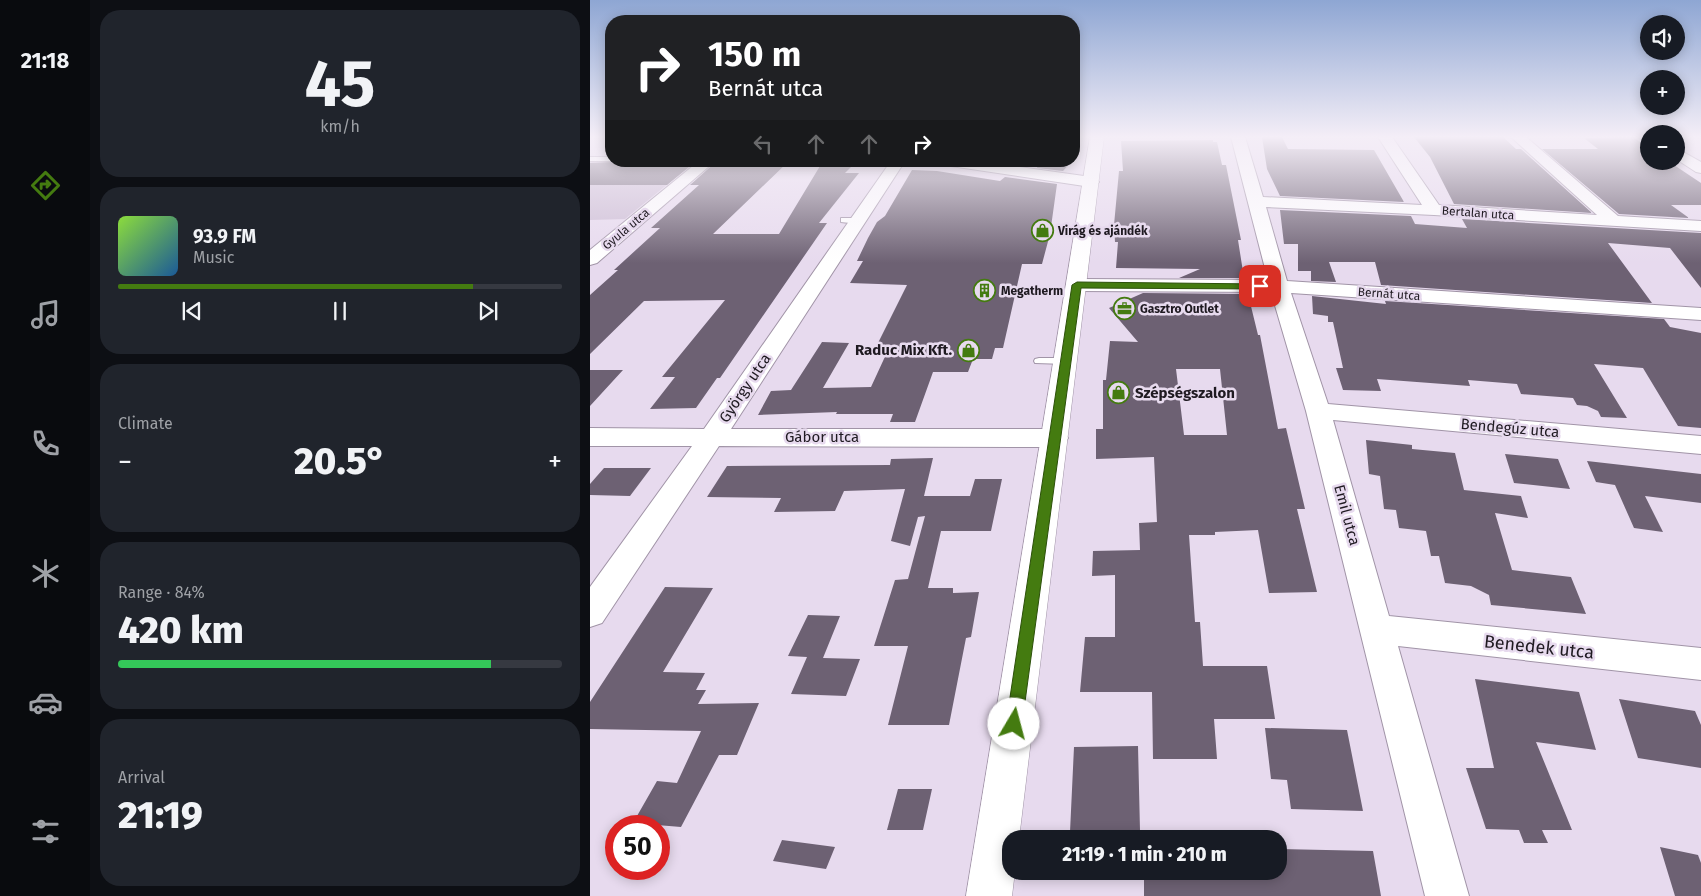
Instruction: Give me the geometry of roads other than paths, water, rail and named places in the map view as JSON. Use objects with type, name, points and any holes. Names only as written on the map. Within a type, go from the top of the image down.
[{"type":"main road","points":[[989,896],[1055,438],[1053,361],[1077,285],[1091,179]]},
{"type":"street","name":"Gyula utca","points":[[590,259],[687,179]]},
{"type":"street","name":"György utca","points":[[590,613],[712,437],[851,220],[884,179]]},
{"type":"street","points":[[1069,179],[1091,182]]},
{"type":"street","name":"Emil utca","points":[[1250,179],[1279,286],[1318,410],[1447,896]]},
{"type":"street","points":[[1413,179],[1434,210]]},
{"type":"street","points":[[1566,179],[1614,221]]},
{"type":"street","name":"Bertalan utca","points":[[1256,202],[1434,210],[1701,226]]},
{"type":"street","name":"Bernát utca","points":[[1077,285],[1279,286],[1701,314]]},
{"type":"street","name":"Bendegúz utca","points":[[1318,410],[1701,445]]},
{"type":"street","name":"Gábor utca","points":[[590,437],[1055,438]]},
{"type":"street","name":"Benedek utca","points":[[1377,629],[1701,664]]},
{"type":"place","name":"Virág és ajándék","points":[[1042,231]]},
{"type":"place","name":"Megatherm","points":[[985,291]]},
{"type":"place","name":"Gasztro Outlet","points":[[1124,309]]},
{"type":"place","name":"Raduc Mix Kft.","points":[[968,350]]},
{"type":"place","name":"Szépségszalon","points":[[1119,393]]}]
